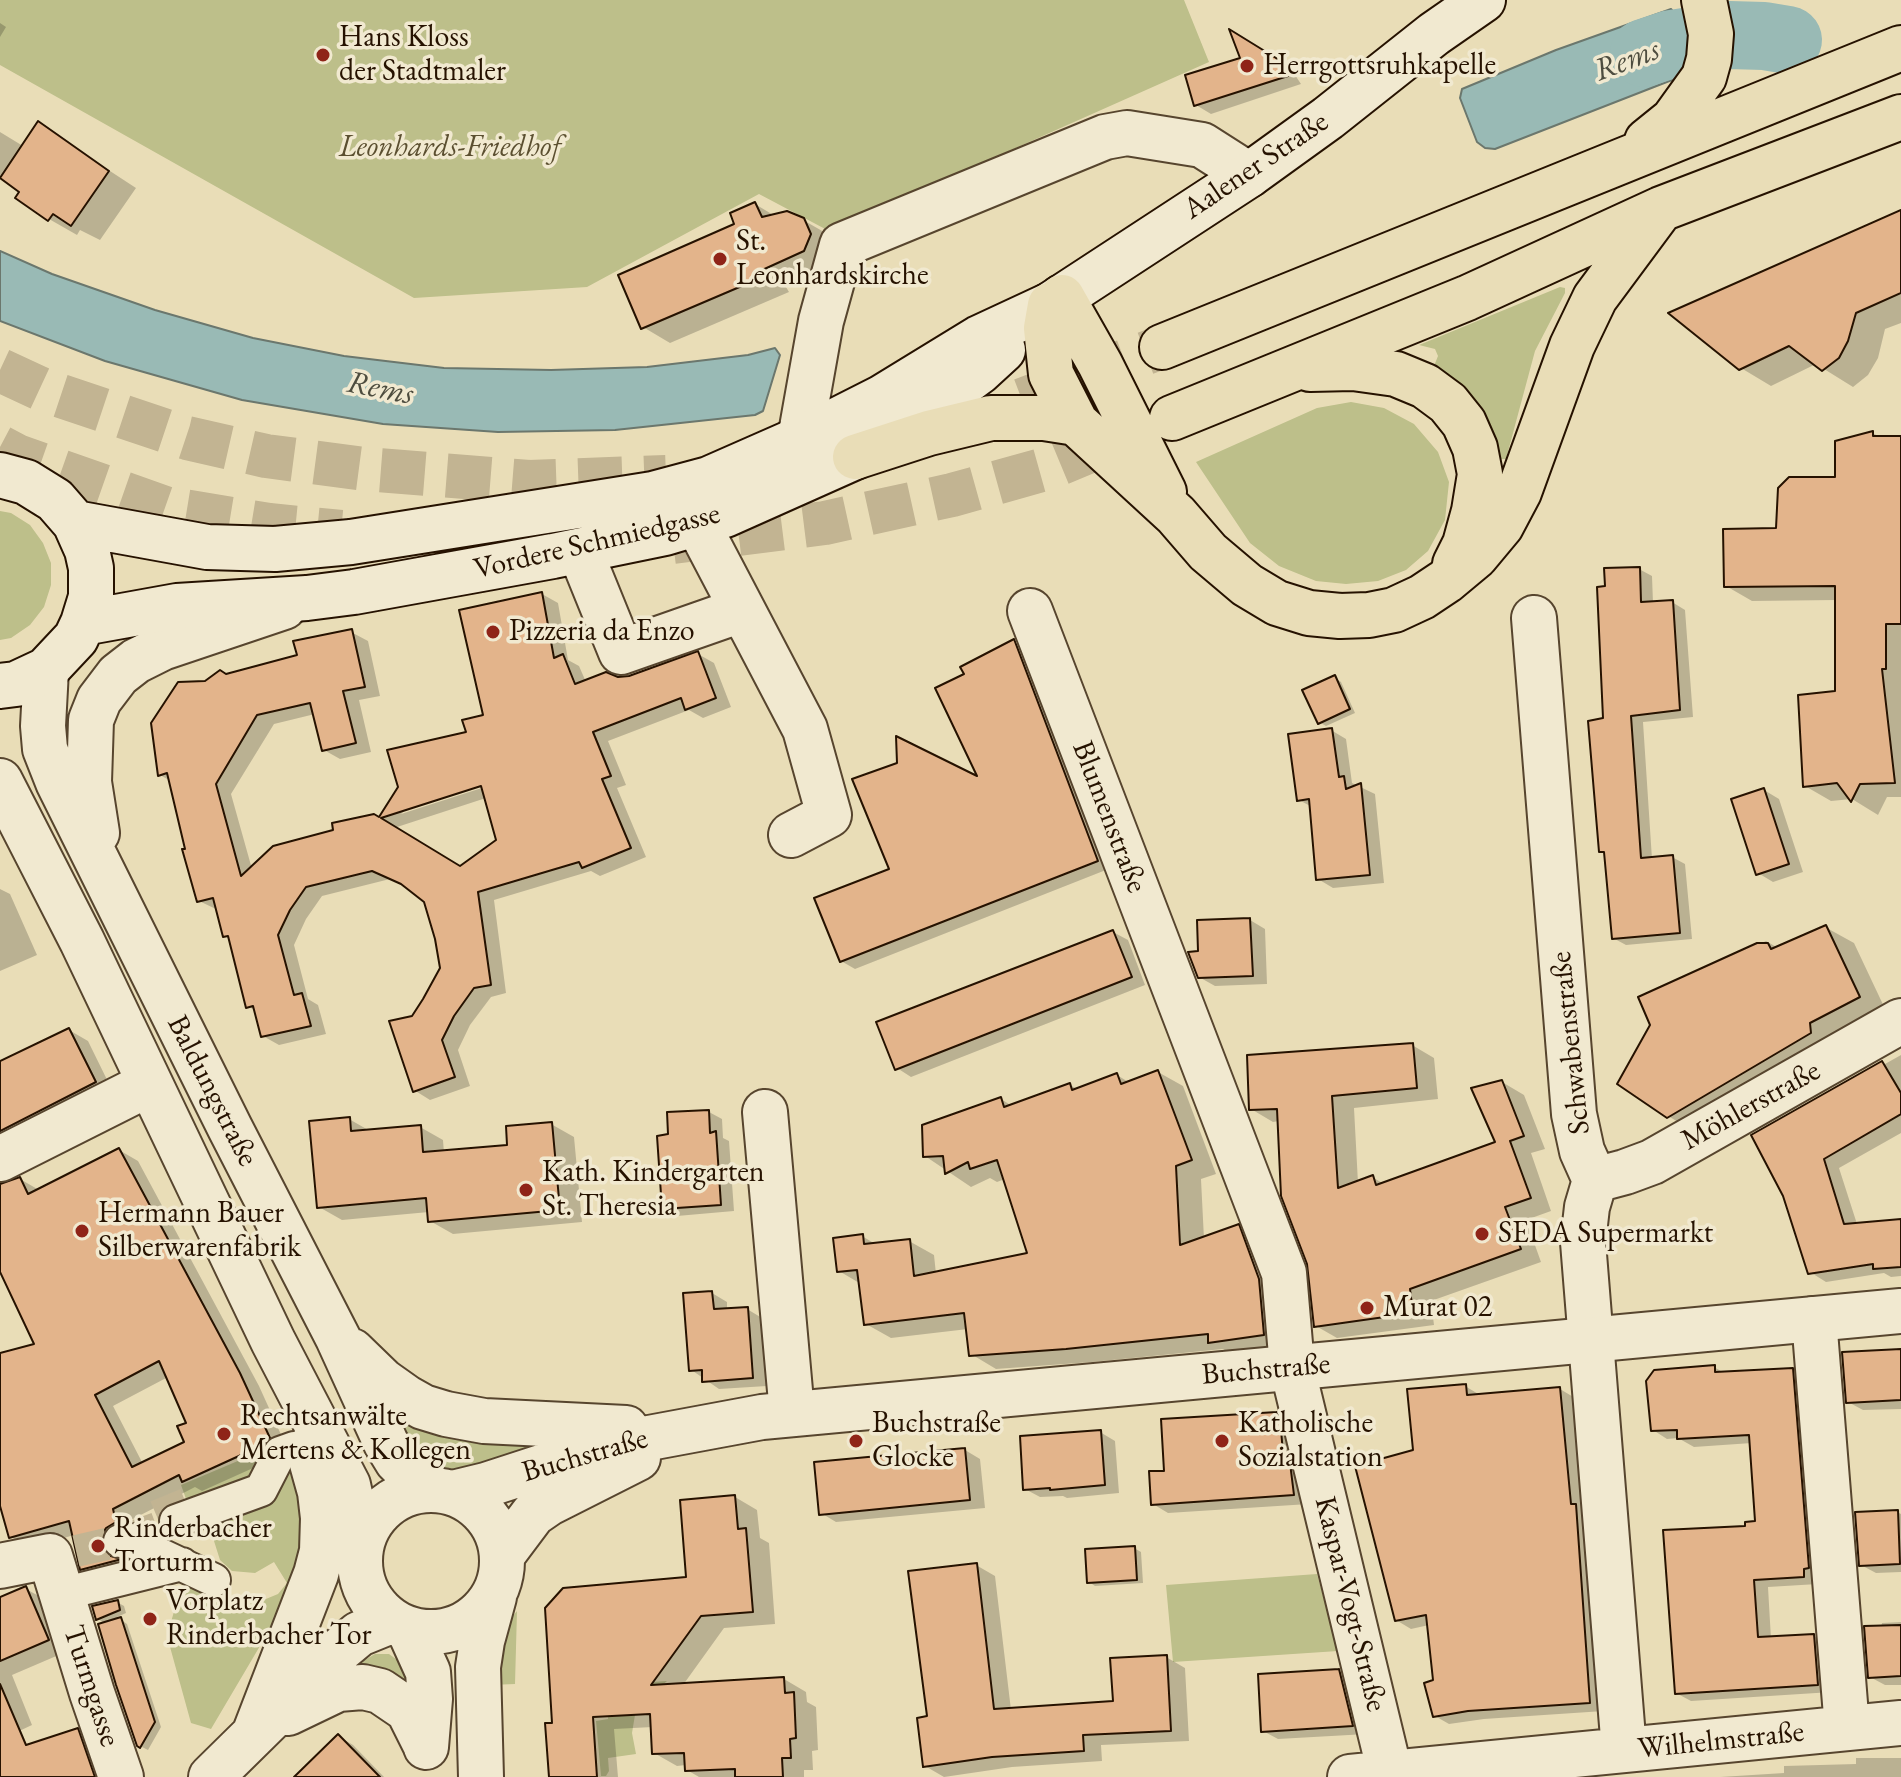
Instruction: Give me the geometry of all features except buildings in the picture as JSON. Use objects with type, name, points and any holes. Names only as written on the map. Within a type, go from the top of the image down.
[{"type":"highway","points":[[1627,157],[1673,120],[1704,77],[1711,34],[1704,0]]},
{"type":"highway","points":[[1162,347],[1901,48]]},
{"type":"highway","points":[[1172,418],[1467,298],[1661,209],[1901,117]]},
{"type":"highway","points":[[1056,301],[1046,328],[1051,374],[1076,423],[1176,515],[1208,552],[1247,585],[1277,603],[1309,613],[1369,615],[1394,610],[1446,581],[1476,556],[1501,526],[1519,492],[1572,346],[1595,298],[1661,209]]},
{"type":"highway","points":[[1056,301],[1100,364],[1176,515]]},
{"type":"highway","points":[[1292,369],[1353,368],[1396,374],[1425,386],[1448,403],[1464,423],[1475,448],[1480,474],[1465,544],[1446,581]]},
{"type":"highway","points":[[855,457],[929,433],[991,418],[1044,418],[1076,423]]},
{"type":"street","name":"Aalener Straße","points":[[1056,301],[1249,175],[1483,0]]},
{"type":"street","points":[[800,439],[821,321],[842,245],[1105,137],[1127,133],[1202,145],[1249,175]]},
{"type":"street","name":"Vordere Schmiedgasse","points":[[75,523],[207,547],[275,549],[351,542],[653,494],[709,479],[800,439],[881,398],[979,338],[1056,301]]},
{"type":"street","name":"Vordere Schmiedgasse","points":[[83,623],[177,606],[307,598],[401,585],[665,533],[725,515],[855,457],[922,414],[979,372],[1056,301]]},
{"type":"street","points":[[0,475],[26,482],[55,500],[75,523],[91,568],[91,597],[76,638],[46,670],[16,684],[0,686]]},
{"type":"street","points":[[697,523],[805,729],[829,815],[791,835]]},
{"type":"street","points":[[580,551],[621,652],[741,610]]},
{"type":"street","points":[[108,882],[89,782],[91,720],[99,700],[118,675],[149,655],[192,636],[307,598]]},
{"type":"street","name":"Blumenstraße","points":[[1030,611],[1188,1022]]},
{"type":"street","name":"Schwabenstraße","points":[[1534,618],[1574,1114],[1582,1151],[1595,1180]]},
{"type":"street","name":"Baldungstraße","points":[[46,670],[45,749],[58,782],[397,1461],[413,1477],[444,1491]]},
{"type":"street","name":"Baldungstraße","points":[[0,781],[82,941],[273,1341],[348,1485],[360,1555]]},
{"type":"street","name":"Möhlerstraße","points":[[1595,1180],[1652,1162],[1901,1021]]},
{"type":"street","name":"Kaspar-Vogt-Straße","points":[[1188,1022],[1284,1273],[1292,1367],[1377,1776]]},
{"type":"street","points":[[0,1159],[149,1084]]},
{"type":"street","points":[[765,1112],[792,1413]]},
{"type":"street","points":[[1595,1180],[1587,1207],[1583,1242],[1624,1750]]},
{"type":"street","name":"Buchstraße","points":[[444,1491],[486,1485],[606,1446],[699,1427],[792,1413],[1901,1311]]},
{"type":"street","points":[[1814,1319],[1847,1728]]},
{"type":"street","points":[[338,1338],[383,1381],[407,1398],[446,1414],[497,1422],[699,1427]]},
{"type":"street","points":[[255,1732],[322,1551],[320,1492],[304,1438],[284,1394],[273,1341]]},
{"type":"street","name":"Buchstraße","points":[[503,1554],[528,1519],[549,1503],[699,1427]]},
{"type":"street","points":[[182,1564],[186,1518],[261,1490],[280,1453],[294,1448]]},
{"type":"street","points":[[255,1732],[346,1604],[354,1589],[368,1526],[396,1498],[415,1491],[444,1491],[472,1502],[487,1516],[498,1534],[503,1554],[502,1576],[482,1641],[478,1667],[481,1777]]},
{"type":"street","points":[[120,1541],[127,1539],[214,1580]]},
{"type":"street","points":[[360,1555],[364,1588],[375,1607],[400,1626],[428,1672],[430,1699],[425,1762]]},
{"type":"street","points":[[1,1561],[63,1567],[182,1564]]},
{"type":"street","name":"Turmgasse","points":[[63,1567],[92,1693],[121,1777]]},
{"type":"street","points":[[211,1777],[359,1634],[400,1626],[433,1633],[457,1628],[478,1616],[494,1597]]},
{"type":"street","points":[[255,1732],[316,1698],[338,1689],[363,1687],[380,1691],[408,1710],[425,1762]]},
{"type":"street","name":"Wilhelmstraße","points":[[1377,1776],[1901,1723]]},
{"type":"green space","name":"Leonhards-Friedhof","points":[[0,0],[1184,0],[1209,62],[829,231],[759,194],[587,287],[414,298],[0,65]]},
{"type":"green space","points":[[1560,287],[1565,288],[1565,293],[1535,351],[1506,459],[1496,459],[1475,401],[1434,366],[1438,356],[1435,349],[1419,345]]},
{"type":"green space","points":[[1351,402],[1384,408],[1414,424],[1438,452],[1449,482],[1445,520],[1428,551],[1406,570],[1378,581],[1346,584],[1316,581],[1279,566],[1250,543],[1196,462],[1317,408]]},
{"type":"green space","points":[[0,511],[11,513],[30,525],[43,543],[51,563],[51,585],[44,607],[30,625],[11,638],[0,640]]},
{"type":"green space","points":[[388,1401],[514,1434],[538,1446],[453,1471],[435,1465],[408,1448]]},
{"type":"green space","points":[[271,1447],[258,1483],[190,1510],[181,1485]]},
{"type":"green space","points":[[296,1455],[310,1516],[293,1590],[211,1729],[191,1723],[167,1636],[179,1594],[191,1585],[208,1585],[242,1602],[261,1601],[278,1594],[287,1583],[274,1562],[255,1573],[232,1571],[220,1560],[214,1541],[217,1522]]},
{"type":"green space","points":[[1317,1574],[1338,1651],[1173,1662],[1166,1585]]},
{"type":"green space","points":[[517,1611],[515,1684],[491,1685],[509,1621]]},
{"type":"green space","points":[[375,1654],[389,1654],[400,1662],[407,1671],[411,1689],[341,1674]]},
{"type":"green space","points":[[667,1681],[636,1709],[632,1733],[636,1754],[608,1758],[609,1771],[606,1776],[601,1776],[596,1721],[608,1719],[606,1685]]},
{"type":"water","points":[[1671,9],[1684,25],[1686,38],[1685,52],[1672,80],[1495,149],[1485,148],[1477,142],[1460,98],[1462,89],[1556,50]]},
{"type":"water","points":[[0,251],[52,274],[155,310],[253,338],[344,356],[444,368],[551,370],[647,367],[748,355],[775,348],[780,355],[763,411],[755,415],[615,430],[498,432],[383,424],[242,400],[105,361],[0,321]]},
{"type":"waterway","name":"Rems","points":[[1644,53],[1671,44],[1729,35],[1788,40]]},
{"type":"tunnel","points":[[1022,400],[1162,347]]},
{"type":"tunnel","points":[[0,370],[43,390],[187,438],[266,456],[365,469],[529,482],[666,477]]},
{"type":"tunnel","points":[[673,542],[825,523],[952,495],[1049,468],[1133,433]]},
{"type":"tunnel","points":[[0,447],[17,456],[165,508],[269,525],[341,532]]},
{"type":"tunnel","points":[[425,539],[556,546]]},
{"type":"tunnel","points":[[127,1539],[176,1521],[162,1487]]},
{"type":"tunnel","points":[[76,1551],[120,1541]]},
{"type":"place","name":"Hans Kloss der Stadtmaler","points":[[323,55]]},
{"type":"place","name":"Herrgottsruhkapelle","points":[[1247,66]]},
{"type":"place","name":"St. Leonhardskirche","points":[[720,259]]},
{"type":"place","name":"Pizzeria da Enzo","points":[[493,632]]},
{"type":"place","name":"Kath. Kindergarten St. Theresia","points":[[526,1190]]},
{"type":"place","name":"Hermann Bauer Silberwarenfabrik","points":[[82,1231]]},
{"type":"place","name":"SEDA Supermarkt","points":[[1482,1234]]},
{"type":"place","name":"Murat 02","points":[[1367,1308]]},
{"type":"place","name":"Rechtsanwälte Mertens & Kollegen","points":[[224,1434]]},
{"type":"place","name":"Buchstraße Glocke","points":[[856,1441]]},
{"type":"place","name":"Katholische Sozialstation","points":[[1222,1441]]},
{"type":"place","name":"Rinderbacher Torturm","points":[[98,1546]]},
{"type":"place","name":"Vorplatz Rinderbacher Tor","points":[[150,1619]]}]
